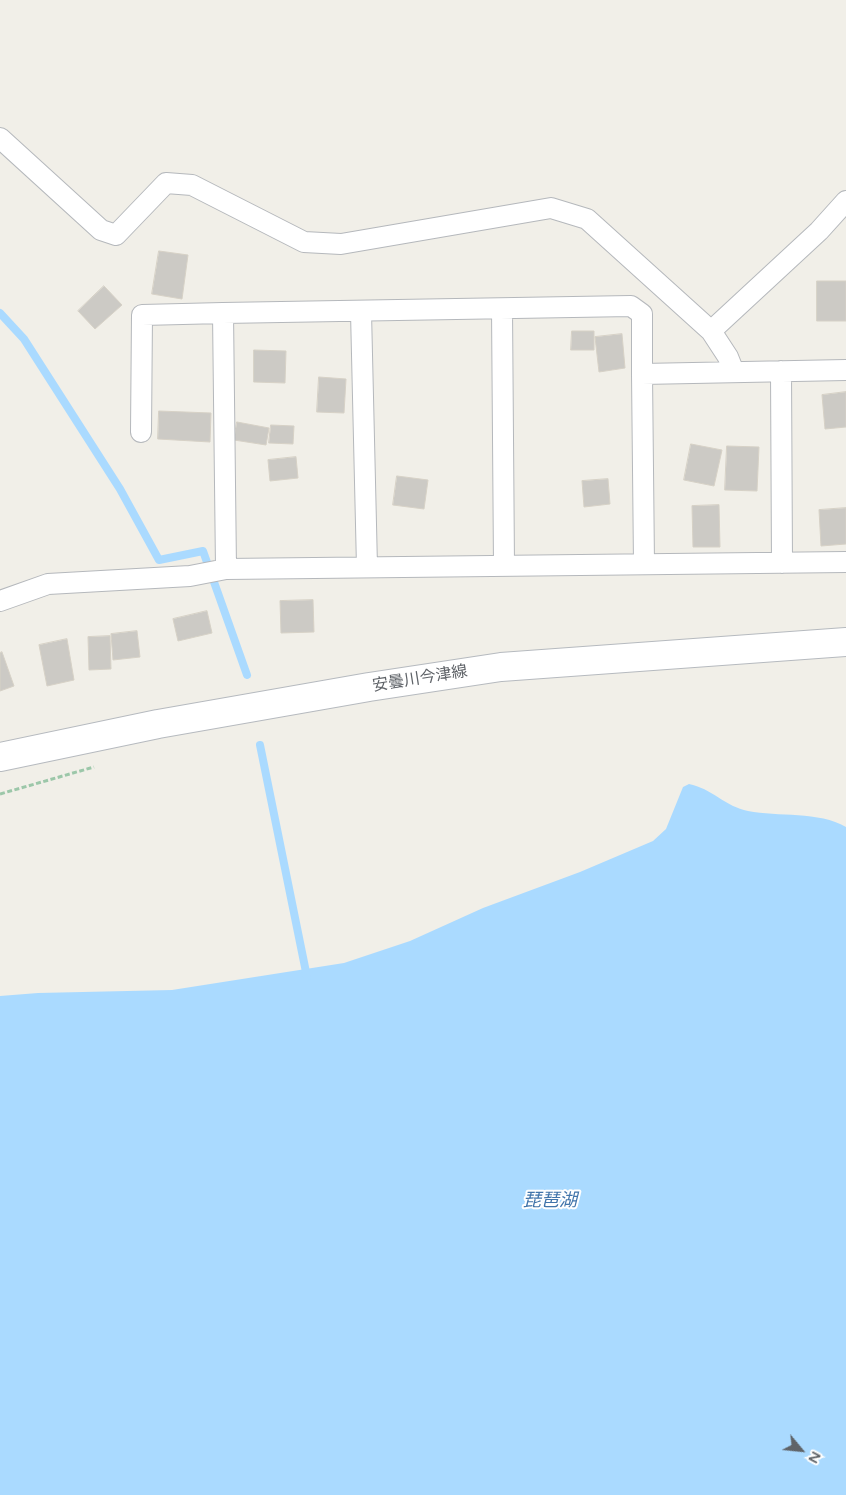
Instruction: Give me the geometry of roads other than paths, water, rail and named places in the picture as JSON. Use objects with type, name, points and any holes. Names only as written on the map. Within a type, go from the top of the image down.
[{"type":"main road","name":"安曇川今津線","points":[[0,758],[168,722],[369,687],[501,667],[846,642]]},
{"type":"street","points":[[0,138],[101,230],[116,235],[166,183],[192,185],[304,242],[341,244],[551,208],[587,219],[711,331],[728,357],[734,372]]},
{"type":"street","points":[[711,331],[819,231],[846,201]]},
{"type":"street","points":[[141,432],[142,315],[631,306],[642,314],[644,564]]},
{"type":"street","points":[[502,309],[504,566]]},
{"type":"street","points":[[361,312],[367,567]]},
{"type":"street","points":[[222,569],[224,313]]},
{"type":"street","points":[[642,374],[846,370]]},
{"type":"street","points":[[782,371],[782,563]]},
{"type":"street","points":[[0,601],[48,584],[190,576],[222,569],[846,562]]},
{"type":"water","name":"琵琶湖","points":[[689,784],[704,789],[740,809],[760,813],[811,816],[846,827],[846,1495],[0,1495],[0,996],[38,993],[172,990],[344,963],[410,941],[483,908],[580,872],[653,841],[666,829],[683,787]]},
{"type":"waterway","points":[[0,313],[24,339],[120,489],[159,560],[203,551],[247,675]]},
{"type":"waterway","points":[[260,745],[307,977]]}]
